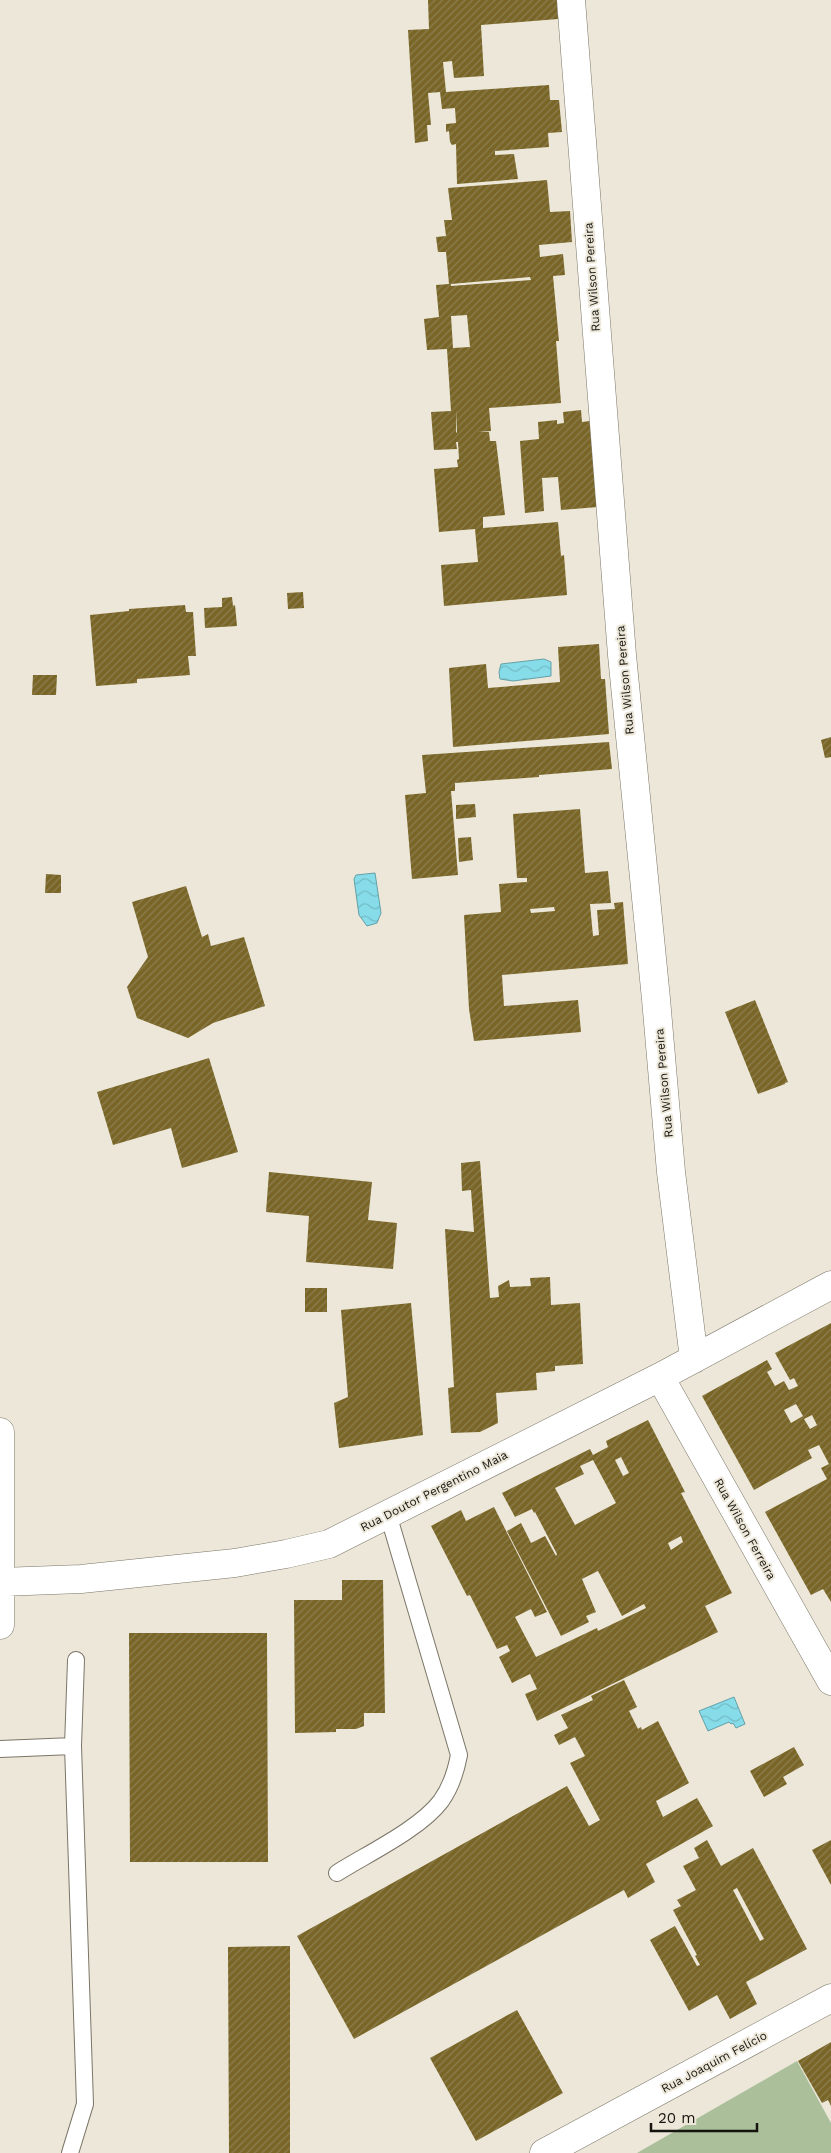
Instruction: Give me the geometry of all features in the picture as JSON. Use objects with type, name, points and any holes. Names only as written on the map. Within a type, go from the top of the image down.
[{"type":"street","name":"Rua Wilson Pereira","points":[[570,0],[622,655],[656,989],[671,1172],[694,1359]]},
{"type":"street","name":"Rua Doutor Pergentino Maia","points":[[1,1582],[81,1579],[236,1562],[286,1554],[329,1544],[660,1377],[830,1287]]},
{"type":"street","name":"Rua Wilson Ferreira","points":[[660,1377],[831,1681]]},
{"type":"street","points":[[0,1432],[0,1625]]},
{"type":"street","name":"Rua Joaquim Felício","points":[[544,2153],[831,1998]]},
{"type":"lane","points":[[337,1873],[418,1823],[440,1801],[455,1775],[459,1755],[388,1514]]},
{"type":"lane","points":[[70,2153],[85,2104],[73,1746],[76,1660]]},
{"type":"lane","points":[[0,1749],[73,1746]]},
{"type":"green space","points":[[797,2061],[831,2123],[831,2153],[637,2153]]},
{"type":"water","points":[[544,659],[551,662],[551,676],[513,681],[500,679],[501,664]]},
{"type":"water","points":[[375,873],[381,913],[377,923],[367,926],[359,915],[354,879],[356,875]]},
{"type":"water","points":[[734,1697],[745,1724],[736,1728],[733,1723],[729,1722],[708,1731],[699,1711]]},
{"type":"building","points":[[428,0],[557,0],[558,19],[481,25],[484,76],[454,78],[452,61],[443,62],[446,92],[549,85],[550,100],[559,100],[562,132],[548,133],[549,147],[495,151],[495,155],[514,154],[518,179],[457,184],[456,144],[452,145],[449,131],[446,132],[446,124],[456,123],[455,108],[442,109],[440,92],[428,93],[431,125],[427,125],[428,141],[415,143],[408,30],[429,29]]},
{"type":"building","points":[[547,180],[550,212],[570,211],[572,242],[539,245],[540,257],[563,254],[565,275],[553,276],[559,341],[556,341],[561,403],[489,408],[491,431],[478,432],[489,432],[490,441],[496,441],[505,515],[483,517],[483,528],[558,522],[561,556],[564,555],[567,595],[444,606],[441,565],[478,562],[475,529],[439,532],[434,469],[458,467],[458,442],[456,442],[457,449],[434,450],[431,412],[451,411],[447,349],[427,350],[424,319],[439,317],[436,285],[449,284],[446,252],[438,252],[436,237],[446,236],[444,220],[452,220],[448,188]],"holes":[[[530,277],[531,280],[451,286],[451,284]],[[467,315],[470,347],[453,348],[451,316]]]},
{"type":"building","points":[[581,410],[582,422],[590,421],[598,507],[561,510],[558,477],[542,478],[544,511],[525,513],[520,441],[539,439],[538,422],[557,420],[557,424],[564,423],[563,412]]},
{"type":"building","points":[[303,592],[304,608],[288,609],[287,593]]},
{"type":"building","points":[[232,597],[233,606],[235,605],[237,626],[205,628],[204,608],[222,607],[222,598]]},
{"type":"building","points":[[185,605],[186,612],[193,612],[196,656],[188,656],[190,675],[137,679],[137,683],[96,686],[90,615],[129,611],[129,609]]},
{"type":"building","points":[[599,644],[601,679],[605,679],[609,734],[453,747],[449,668],[486,664],[488,688],[560,682],[558,647]]},
{"type":"building","points":[[33,675],[57,675],[56,695],[32,695]]},
{"type":"building","points":[[831,737],[831,757],[825,758],[821,740]]},
{"type":"building","points":[[609,742],[612,769],[455,783],[455,791],[451,791],[458,875],[412,879],[405,795],[426,793],[422,755]]},
{"type":"building","points":[[475,804],[476,817],[456,819],[456,805]]},
{"type":"building","points":[[580,809],[585,873],[608,871],[611,903],[590,904],[593,936],[599,935],[597,910],[615,909],[614,903],[623,902],[628,964],[502,975],[504,1006],[578,1000],[581,1032],[474,1041],[469,1009],[464,915],[501,912],[499,884],[527,882],[527,878],[517,878],[513,814]],"holes":[[[554,907],[555,911],[531,913],[530,909]]]},
{"type":"building","points":[[471,837],[473,860],[459,862],[458,838]]},
{"type":"building","points":[[46,874],[61,875],[61,893],[45,893]]},
{"type":"building","points":[[186,886],[202,937],[208,934],[211,946],[244,937],[265,1006],[213,1023],[188,1038],[137,1018],[127,987],[148,957],[132,902]]},
{"type":"building","points":[[755,1000],[788,1082],[758,1094],[725,1012]]},
{"type":"building","points":[[209,1058],[238,1152],[182,1168],[171,1128],[113,1145],[97,1092]]},
{"type":"building","points":[[480,1161],[490,1298],[499,1297],[498,1286],[509,1280],[510,1287],[531,1286],[530,1278],[550,1277],[551,1305],[580,1303],[583,1364],[555,1366],[555,1371],[536,1373],[537,1390],[496,1393],[498,1423],[480,1432],[451,1433],[448,1388],[454,1387],[445,1229],[474,1232],[471,1190],[462,1191],[461,1163]]},
{"type":"building","points":[[269,1172],[372,1182],[368,1220],[397,1223],[393,1269],[306,1262],[309,1216],[266,1212]]},
{"type":"building","points":[[305,1288],[327,1288],[327,1312],[305,1312]]},
{"type":"building","points":[[411,1303],[423,1435],[339,1448],[334,1403],[348,1397],[341,1310]]},
{"type":"building","points":[[831,1323],[831,1602],[823,1589],[811,1595],[765,1512],[827,1479],[821,1468],[829,1464],[819,1445],[808,1450],[812,1458],[754,1490],[702,1396],[767,1360],[772,1369],[767,1372],[775,1386],[784,1381],[789,1390],[798,1386],[794,1378],[790,1380],[775,1353]],"holes":[[[796,1404],[803,1416],[791,1423],[784,1410]],[[812,1415],[817,1425],[810,1429],[804,1419]]]},
{"type":"building","points":[[648,1420],[685,1492],[681,1493],[732,1593],[705,1606],[718,1632],[537,1721],[525,1694],[537,1689],[530,1674],[512,1683],[499,1657],[510,1651],[507,1645],[497,1649],[470,1595],[467,1596],[431,1526],[461,1510],[466,1521],[494,1507],[547,1612],[535,1617],[531,1609],[515,1617],[536,1657],[597,1628],[598,1631],[646,1608],[644,1604],[622,1616],[598,1571],[582,1579],[596,1612],[586,1616],[589,1622],[561,1636],[507,1531],[521,1523],[531,1543],[545,1536],[556,1556],[557,1554],[535,1512],[532,1509],[515,1517],[502,1493],[590,1449],[593,1455],[608,1447],[606,1441]],"holes":[[[621,1457],[629,1473],[623,1476],[615,1460]],[[593,1460],[616,1503],[575,1525],[555,1488],[584,1474],[580,1466]],[[681,1536],[683,1542],[671,1550],[668,1543]]]},
{"type":"building","points":[[342,1580],[383,1580],[385,1713],[364,1713],[364,1726],[356,1729],[336,1729],[336,1732],[295,1733],[294,1600],[342,1600]]},
{"type":"building","points":[[129,1633],[267,1633],[268,1862],[130,1862]]},
{"type":"building","points":[[624,1680],[637,1707],[629,1711],[638,1729],[641,1727],[642,1730],[658,1721],[689,1783],[656,1801],[663,1817],[697,1798],[713,1826],[646,1864],[655,1882],[628,1898],[624,1890],[354,2039],[297,1936],[567,1786],[589,1826],[600,1820],[570,1763],[585,1756],[575,1737],[559,1745],[554,1735],[568,1728],[561,1715],[593,1700],[591,1696]]},
{"type":"building","points":[[794,1747],[804,1765],[783,1777],[787,1784],[764,1797],[750,1771]]},
{"type":"building","points":[[707,1840],[721,1866],[753,1848],[807,1949],[746,1982],[757,2004],[730,2019],[717,1995],[689,2011],[650,1940],[675,1926],[697,1966],[700,1965],[695,1956],[697,1955],[673,1910],[681,1906],[677,1900],[696,1890],[683,1866],[699,1858],[694,1848]],"holes":[[[737,1888],[764,1939],[760,1941],[733,1890]]]},
{"type":"building","points":[[831,1840],[831,1885],[812,1850]]},
{"type":"building","points":[[290,1946],[290,2153],[229,2153],[228,1947]]},
{"type":"building","points":[[517,2010],[563,2093],[476,2141],[430,2058]]},
{"type":"building","points":[[831,2042],[831,2106],[828,2100],[822,2103],[798,2061]]}]
